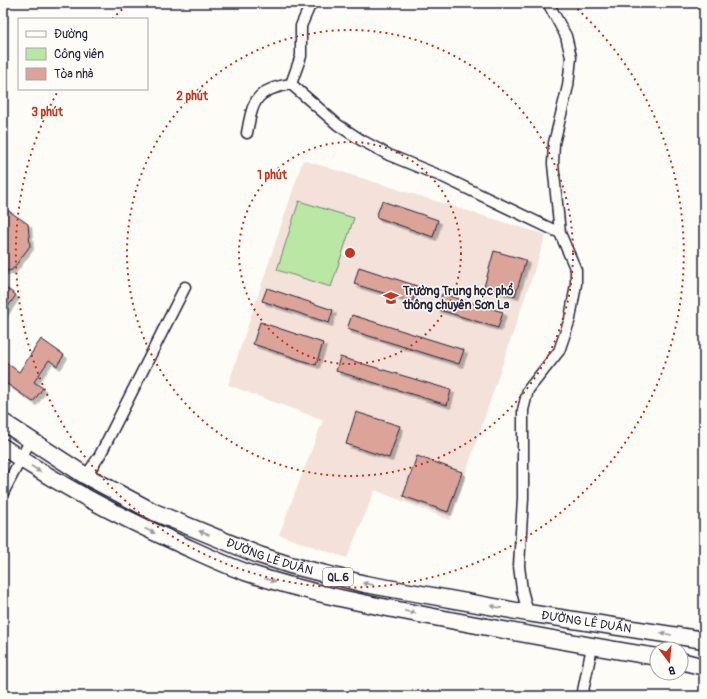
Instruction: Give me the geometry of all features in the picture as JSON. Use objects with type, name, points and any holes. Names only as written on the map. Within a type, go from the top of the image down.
[{"type":"main road","name":"ĐƯỜNG LÊ DUẨN","points":[[3,422],[30,441],[86,476],[154,512],[258,555],[290,565],[365,584],[563,619],[704,640]]},
{"type":"main road","name":"ĐƯỜNG LÊ DUẨN","points":[[3,447],[20,459],[93,503],[144,528],[246,572],[287,585],[339,598],[559,641],[649,656]]},
{"type":"main road","points":[[559,641],[563,619]]},
{"type":"main road","points":[[689,663],[704,667]]},
{"type":"street","points":[[291,84],[301,56],[302,26],[311,3]]},
{"type":"street","points":[[528,613],[522,590],[519,566],[523,498],[523,410],[528,390],[559,351],[571,313],[576,284],[576,270],[560,233],[552,164],[554,144],[568,86],[571,57],[566,36],[548,3]]},
{"type":"street","points":[[247,133],[250,116],[259,97],[264,92],[275,87],[291,84]]},
{"type":"street","points":[[291,84],[338,125],[366,143],[390,155],[443,177],[560,233]]},
{"type":"street","points":[[86,476],[100,455],[185,287]]},
{"type":"street","points":[[3,493],[30,441]]},
{"type":"street","points":[[582,696],[592,647]]},
{"type":"shaded area","name":"Trường Trung học phổ thông chuyên Sơn La","points":[[303,160],[546,235],[450,520],[375,490],[347,558],[279,535],[323,420],[228,385]]},
{"type":"green space","points":[[299,201],[354,218],[331,287],[277,270]]},
{"type":"building","points":[[382,201],[438,220],[433,237],[376,217]]},
{"type":"building","points":[[3,207],[28,224],[30,246],[12,270],[3,272]]},
{"type":"building","points":[[494,251],[526,260],[515,296],[484,287]]},
{"type":"building","points":[[359,267],[417,286],[412,302],[354,284]]},
{"type":"building","points":[[3,286],[16,295],[3,314]]},
{"type":"building","points":[[267,288],[333,310],[329,323],[262,301]]},
{"type":"building","points":[[442,294],[503,312],[498,328],[437,309]]},
{"type":"building","points":[[352,315],[464,350],[459,364],[347,329]]},
{"type":"building","points":[[260,322],[323,343],[316,365],[253,344]]},
{"type":"building","points":[[41,339],[64,355],[57,366],[49,360],[34,382],[43,388],[33,402],[3,381],[3,360],[19,372]]},
{"type":"building","points":[[340,357],[451,390],[447,405],[336,371]]},
{"type":"building","points":[[356,412],[400,426],[389,458],[346,444]]},
{"type":"building","points":[[417,456],[462,472],[448,512],[403,496]]},
{"type":"place","name":"Trường Trung học phổ thông chuyên Sơn La","points":[[391,298]]}]
